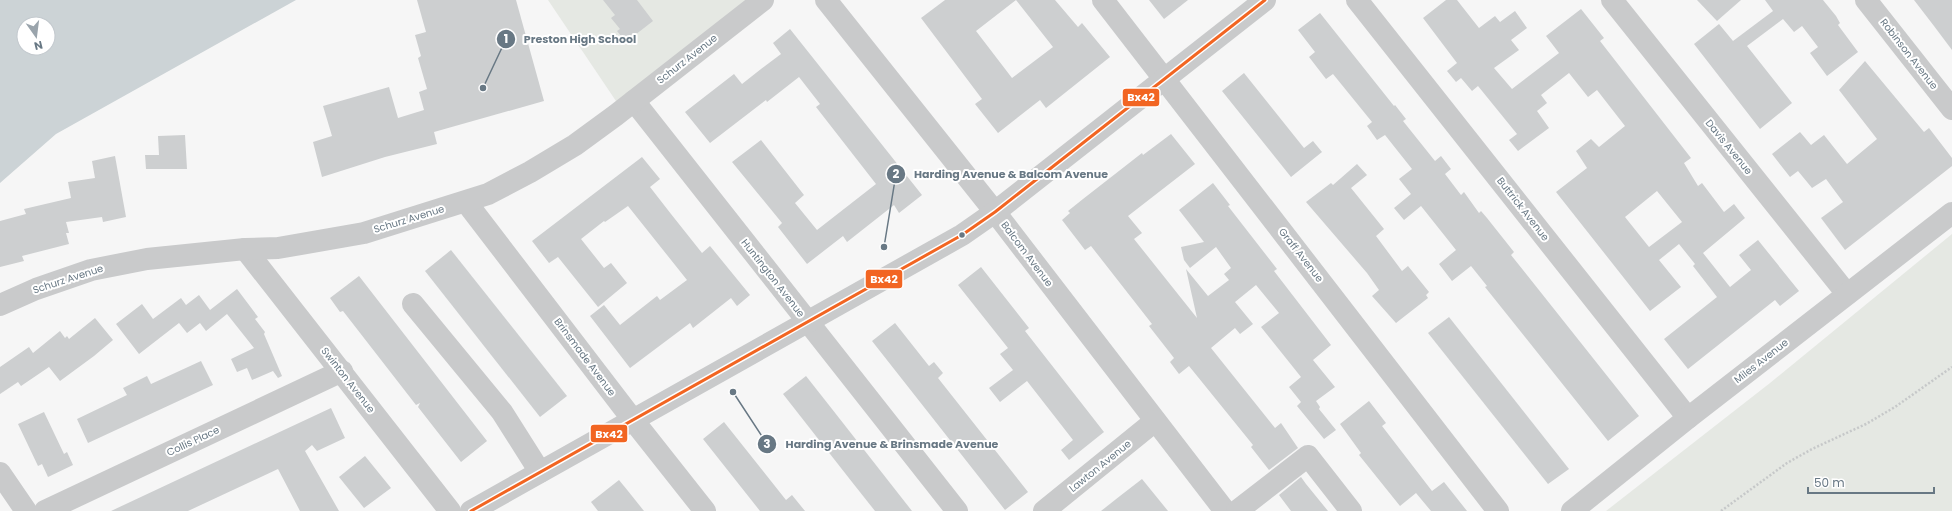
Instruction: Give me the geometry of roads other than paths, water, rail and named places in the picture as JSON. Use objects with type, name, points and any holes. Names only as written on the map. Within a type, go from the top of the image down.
[{"type":"street","name":"Schurz Avenue","points":[[0,305],[36,289],[91,270],[147,259],[246,249],[278,248],[364,233],[466,202],[507,185],[554,158],[634,101],[763,0]]},
{"type":"street","name":"Balcom Avenue","points":[[826,0],[995,212],[1225,511]]},
{"type":"street","name":"Graff Avenue","points":[[1103,0],[1498,511]]},
{"type":"street","points":[[472,511],[962,235],[995,212],[1265,0]]},
{"type":"street","name":"Buttrick Avenue","points":[[1357,0],[1688,418]]},
{"type":"street","name":"Davis Avenue","points":[[1612,0],[1847,294]]},
{"type":"street","name":"Robinson Avenue","points":[[1866,0],[1952,108]]},
{"type":"street","name":"Huntington Avenue","points":[[634,101],[957,511]]},
{"type":"street","name":"Brinsmade Avenue","points":[[466,202],[633,420],[705,511]]},
{"type":"street","name":"Miles Avenue","points":[[1572,511],[1688,418],[1952,213]]},
{"type":"street","name":"Swinton Avenue","points":[[246,249],[342,370],[450,511]]},
{"type":"street","points":[[413,304],[502,412],[540,472]]},
{"type":"street","name":"Collis Place","points":[[44,511],[342,370]]},
{"type":"street","name":"Lawton Avenue","points":[[1044,511],[1156,421]]},
{"type":"street","points":[[1237,511],[1308,456],[1351,511]]},
{"type":"street","points":[[0,473],[26,511]]},
{"type":"place","name":"Preston High School","points":[[483,88]]},
{"type":"place","name":"Harding Avenue & Balcom Avenue","points":[[884,247]]},
{"type":"place","name":"Harding Avenue & Brinsmade Avenue","points":[[733,392]]}]
